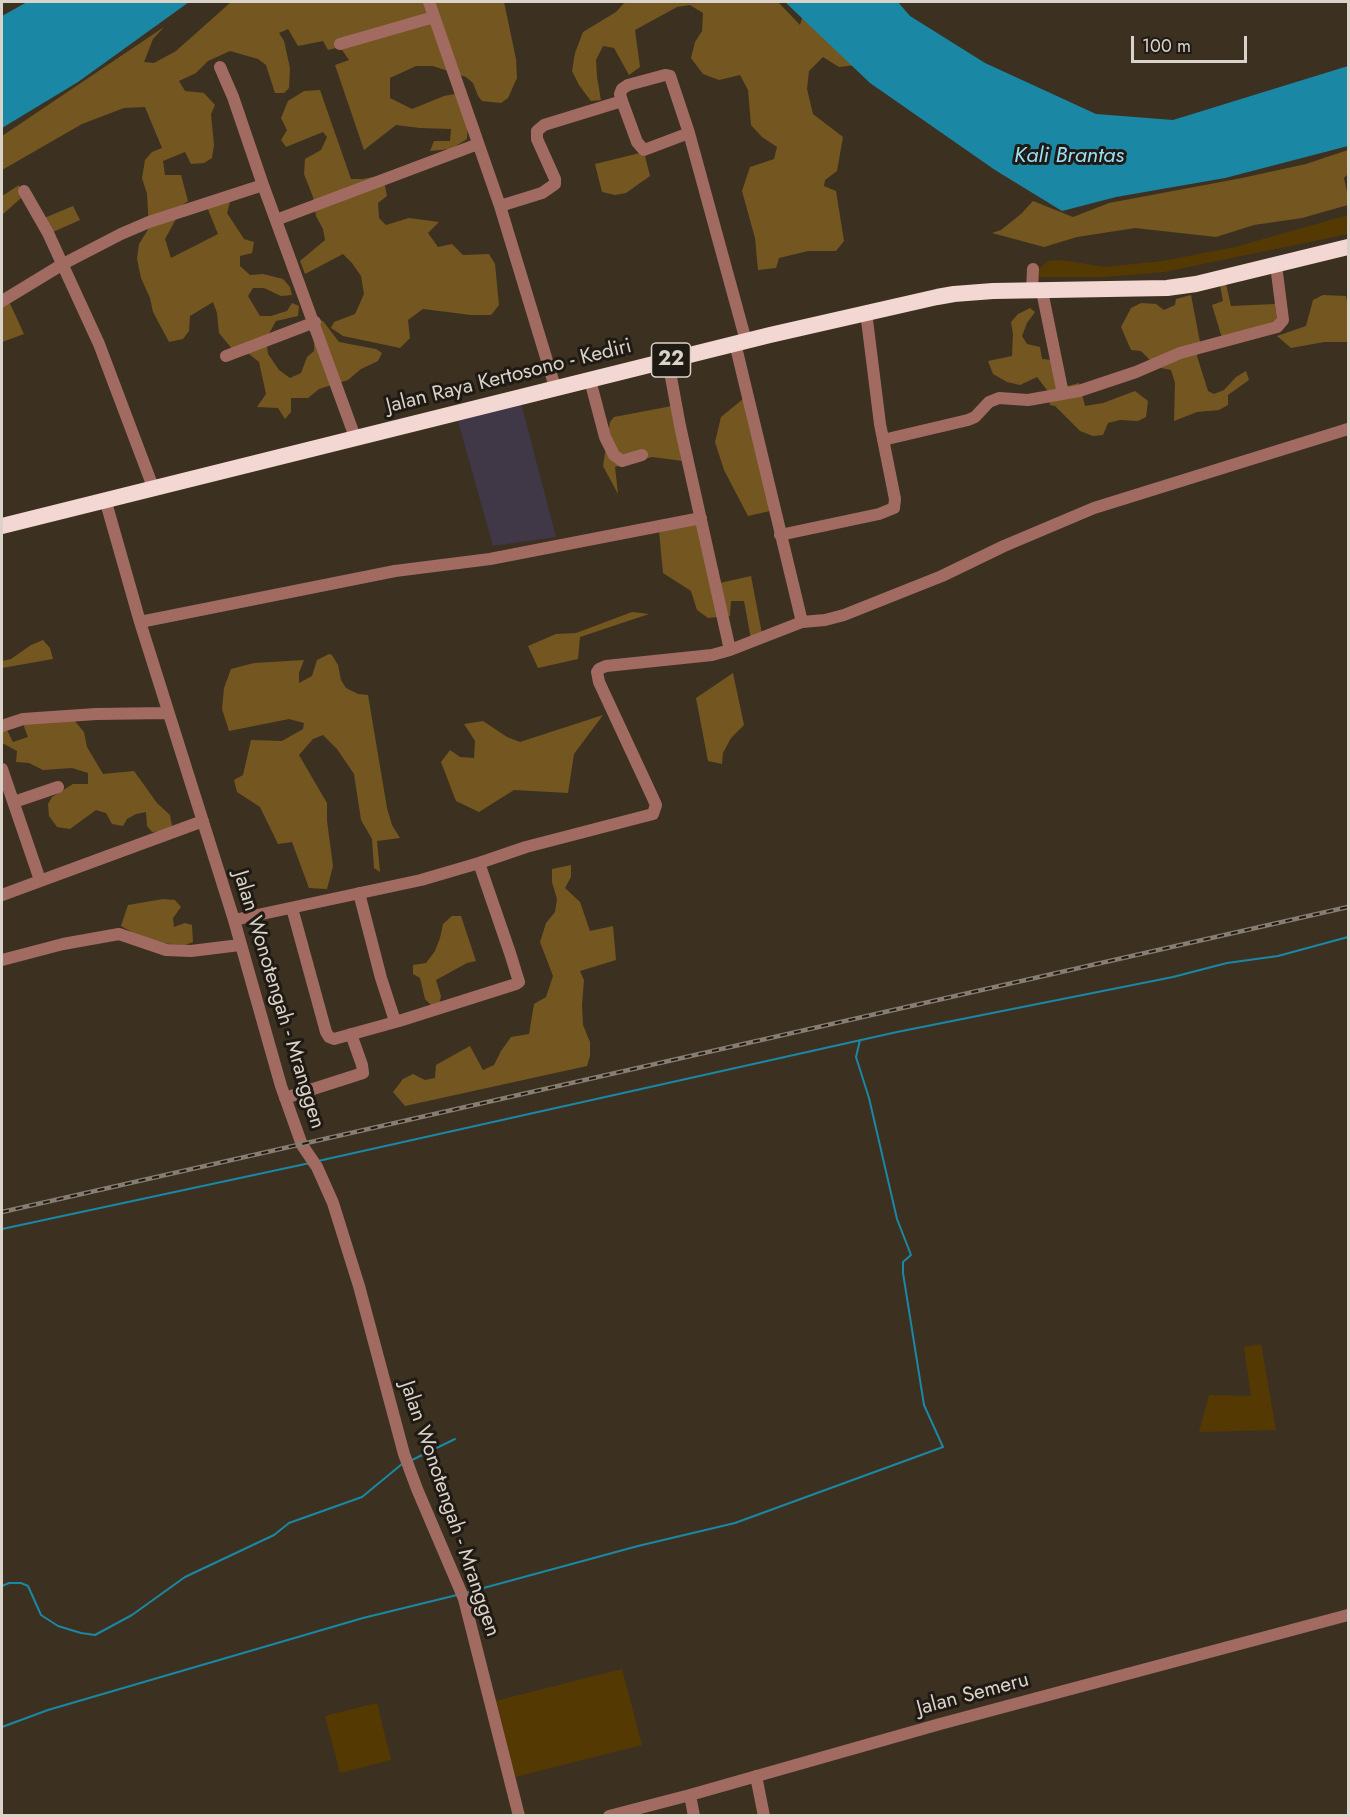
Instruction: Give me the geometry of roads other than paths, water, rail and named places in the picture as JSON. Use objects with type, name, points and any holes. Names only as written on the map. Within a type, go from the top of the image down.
[{"type":"highway","name":"Jalan Raya Kertosono - Kediri","points":[[2,526],[555,387],[866,312],[954,294],[1167,288],[1196,284],[1348,247]]},
{"type":"street","points":[[429,2],[500,206],[555,387]]},
{"type":"street","points":[[340,44],[434,17]]},
{"type":"street","points":[[220,67],[233,97],[355,437]]},
{"type":"street","points":[[689,134],[644,150],[637,142],[622,101],[620,94],[622,89],[628,85],[665,75],[670,76],[689,134],[741,342],[780,535],[802,622]]},
{"type":"street","points":[[500,206],[542,193],[555,184],[555,179],[537,139],[539,128],[565,117],[622,101]]},
{"type":"street","points":[[276,220],[478,144]]},
{"type":"street","points":[[2,301],[63,264],[148,222],[263,185]]},
{"type":"street","points":[[24,190],[63,264],[106,360],[153,487]]},
{"type":"street","points":[[883,440],[968,420],[975,417],[989,402],[999,398],[1028,400],[1093,387],[1180,353],[1279,326],[1283,320],[1276,265]]},
{"type":"street","points":[[1033,269],[1063,394]]},
{"type":"street","points":[[780,535],[879,514],[894,508],[895,499],[880,424],[866,312]]},
{"type":"street","points":[[226,356],[315,322]]},
{"type":"street","points":[[668,361],[680,426],[730,650]]},
{"type":"street","points":[[590,380],[605,437],[614,455],[622,461],[642,455]]},
{"type":"street","points":[[234,920],[421,880],[525,847],[653,814],[656,805],[605,696],[597,672],[603,666],[703,656],[730,650],[802,622],[844,615],[942,576],[1094,508],[1348,429]]},
{"type":"street","name":"Jalan Wonotengah - Mranggen","points":[[105,499],[140,622],[234,920],[285,1098],[302,1144],[333,1203],[349,1252],[407,1462],[462,1594],[519,1815]]},
{"type":"street","points":[[140,622],[395,572],[490,559],[701,518]]},
{"type":"street","points":[[2,726],[23,719],[96,714],[168,713]]},
{"type":"street","points":[[2,769],[40,880]]},
{"type":"street","points":[[14,802],[58,787]]},
{"type":"street","points":[[2,895],[203,821]]},
{"type":"street","points":[[292,908],[326,1032],[333,1039],[399,1021],[519,982],[479,863]]},
{"type":"street","points":[[359,893],[381,978],[394,1018],[399,1021]]},
{"type":"street","points":[[2,960],[63,944],[119,934],[166,950],[191,951],[240,945]]},
{"type":"street","points":[[285,1098],[363,1073],[351,1034]]},
{"type":"street","name":"Jalan Semeru","points":[[609,1815],[692,1802],[757,1779],[940,1724],[1348,1615]]},
{"type":"street","points":[[757,1779],[764,1815]]},
{"type":"water","points":[[27,2],[189,2],[78,82],[2,128],[2,16]]},
{"type":"water","name":"Kali Brantas","points":[[785,2],[898,2],[910,16],[985,63],[1096,114],[1173,120],[1348,66],[1348,146],[1225,178],[1116,197],[1062,211],[995,170],[870,83]]},
{"type":"waterway","points":[[318,1161],[897,1032],[1173,977],[1227,963],[1278,956],[1348,937]]},
{"type":"waterway","points":[[465,1593],[638,1546],[735,1523],[943,1447],[924,1405],[903,1273],[903,1262],[911,1255],[897,1219],[869,1098],[856,1057],[860,1040]]},
{"type":"waterway","points":[[2,1229],[310,1163]]},
{"type":"waterway","points":[[410,1461],[455,1439]]},
{"type":"waterway","points":[[2,1586],[9,1583],[21,1583],[28,1586],[41,1615],[58,1626],[95,1635],[132,1615],[185,1577],[274,1535],[289,1523],[362,1497],[402,1464]]},
{"type":"waterway","points":[[2,1727],[48,1710],[363,1618],[457,1595]]},
{"type":"railway","points":[[2,1212],[1348,907]]}]
